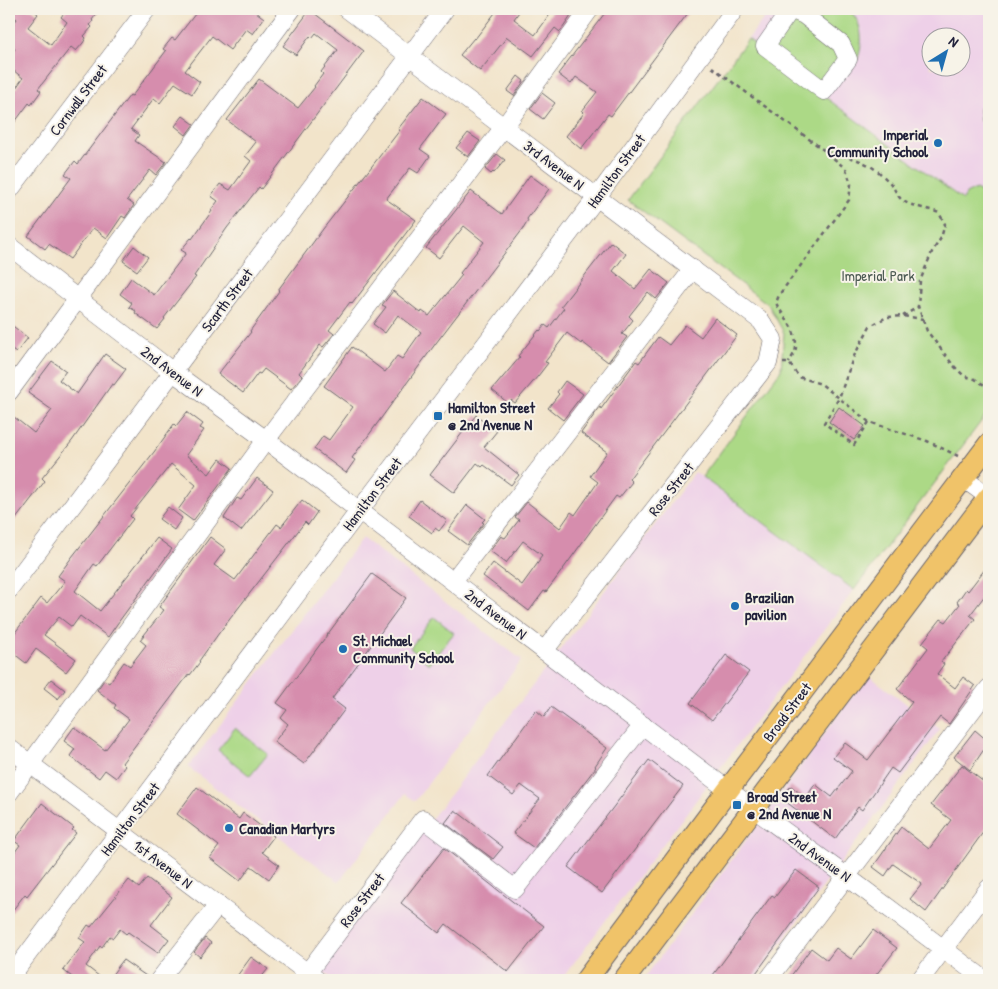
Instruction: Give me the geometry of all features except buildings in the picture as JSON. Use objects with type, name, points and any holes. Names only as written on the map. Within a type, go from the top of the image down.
[{"type":"main road","name":"Broad Street","points":[[586,980],[989,444]]},
{"type":"main road","name":"Broad Street","points":[[624,980],[989,497]]},
{"type":"street","name":"Cornwall Street","points":[[9,191],[147,9]]},
{"type":"street","points":[[9,392],[292,9]]},
{"type":"street","name":"3rd Avenue N","points":[[347,9],[761,321]]},
{"type":"street","name":"Scarth Street","points":[[9,590],[445,9]]},
{"type":"street","points":[[9,793],[266,440],[504,127],[590,9]]},
{"type":"street","name":"Hamilton Street","points":[[9,979],[359,511],[597,197],[735,9]]},
{"type":"street","points":[[791,9],[804,15],[841,44],[848,60],[824,91],[765,46],[791,9]]},
{"type":"street","name":"2nd Avenue N","points":[[9,246],[173,372],[266,440],[728,790],[985,980]]},
{"type":"street","points":[[453,581],[693,270]]},
{"type":"street","name":"Rose Street","points":[[544,651],[768,362],[773,339],[761,321]]},
{"type":"street","points":[[968,472],[989,497]]},
{"type":"street","points":[[768,980],[989,688]]},
{"type":"street","name":"Rose Street","points":[[309,978],[423,819],[515,889],[644,725]]},
{"type":"street","name":"1st Avenue N","points":[[9,748],[218,905],[309,978]]},
{"type":"street","points":[[920,980],[989,888]]},
{"type":"street","points":[[159,980],[218,905]]},
{"type":"path","points":[[699,57],[825,151],[846,169],[852,184],[849,200],[779,295],[776,303],[779,310],[788,320],[793,332],[796,348],[790,363]]},
{"type":"path","points":[[825,151],[869,164],[891,184],[902,200],[939,213],[945,224],[941,238],[932,252],[920,281],[918,306],[927,331],[953,365],[964,376],[975,379],[989,388]]},
{"type":"path","points":[[902,316],[918,306]]},
{"type":"path","points":[[869,422],[854,446],[824,423],[839,398],[853,358],[870,326],[887,317],[902,316],[924,320]]},
{"type":"path","points":[[768,362],[790,363]]},
{"type":"path","points":[[790,363],[799,377],[821,384],[869,422],[927,441],[959,456],[968,472]]},
{"type":"shaded area","name":"Imperial Community School","points":[[771,9],[989,9],[989,219],[748,39]]},
{"type":"shaded area","points":[[695,472],[854,590],[561,980],[334,980],[318,968]]},
{"type":"shaded area","points":[[362,538],[522,660],[415,801],[405,794],[339,882],[188,767]]},
{"type":"shaded area","points":[[868,675],[940,729],[754,980],[643,980]]},
{"type":"green space","name":"Imperial Park","points":[[790,9],[847,9],[853,14],[860,29],[861,46],[851,71],[827,84],[805,82],[963,200],[966,194],[976,189],[983,193],[989,189],[989,411],[854,590],[702,477],[781,370],[784,333],[768,304],[628,200],[748,39],[766,53]]},
{"type":"green space","points":[[989,95],[989,128],[980,121],[979,109]]},
{"type":"green space","points":[[434,617],[454,633],[429,664],[410,648]]},
{"type":"green space","points":[[235,728],[268,754],[250,776],[218,750]]},
{"type":"place","name":"Imperial Community School","points":[[938,143]]},
{"type":"place","name":"Hamilton Street @ 2nd Avenue N","points":[[438,416]]},
{"type":"place","name":"Brazilian pavilion","points":[[735,606]]},
{"type":"place","name":"St. Michael Community School","points":[[343,649]]},
{"type":"place","name":"Broad Street @ 2nd Avenue N","points":[[737,805]]},
{"type":"place","name":"Canadian Martyrs","points":[[229,828]]}]
